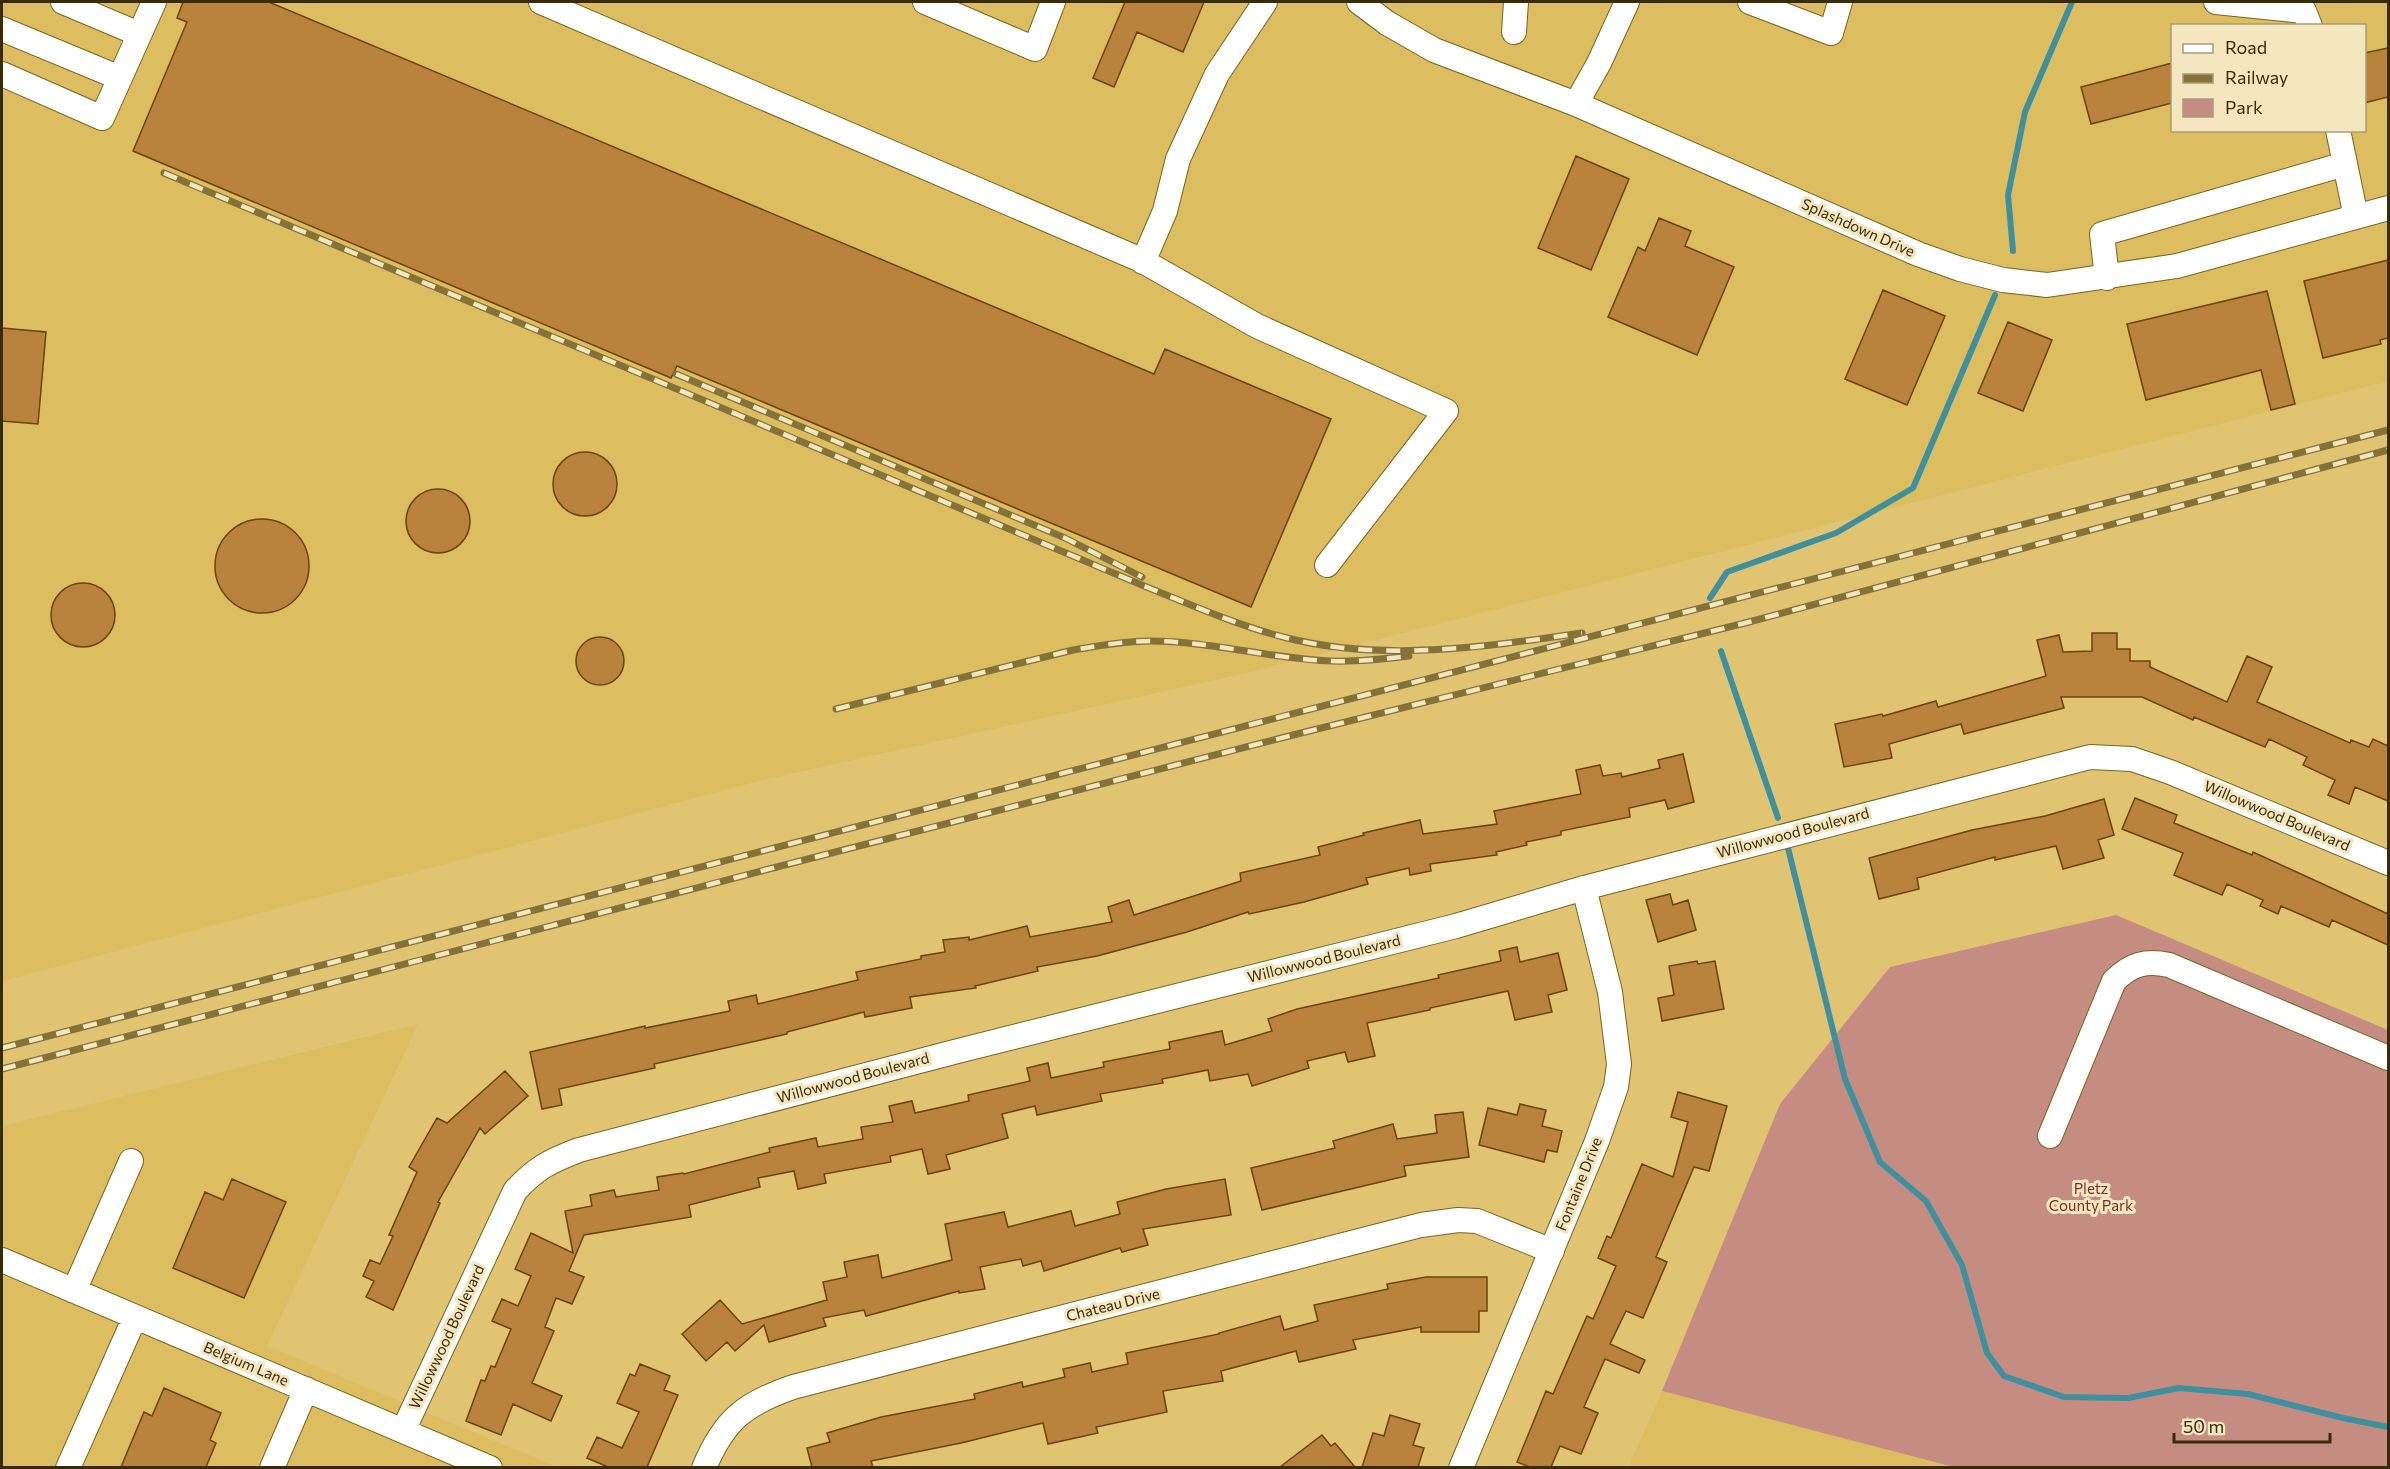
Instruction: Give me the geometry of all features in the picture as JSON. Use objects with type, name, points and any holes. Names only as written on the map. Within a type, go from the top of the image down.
[{"type":"street","points":[[63,2],[139,34]]},
{"type":"street","points":[[2,74],[102,118],[154,2]]},
{"type":"street","points":[[541,2],[1143,261],[1257,326],[1446,411],[1327,565]]},
{"type":"street","points":[[925,2],[1035,49],[1053,2]]},
{"type":"street","points":[[1143,261],[1165,211],[1178,159],[1217,74],[1265,2]]},
{"type":"street","name":"Splashdown Drive","points":[[1359,2],[1387,23],[1434,50],[1576,104],[1918,254],[2003,279],[2047,285],[2177,266],[2388,208]]},
{"type":"street","points":[[1514,32],[1516,2]]},
{"type":"street","points":[[1576,104],[1599,63],[1627,2]]},
{"type":"street","points":[[1750,2],[1832,33],[1840,2]]},
{"type":"street","points":[[2216,2],[2304,10],[2309,24]]},
{"type":"street","points":[[2,29],[120,78]]},
{"type":"street","points":[[2338,132],[2356,217]]},
{"type":"street","points":[[2106,278],[2102,234],[2345,164]]},
{"type":"street","name":"Willowwood Boulevard","points":[[403,1431],[515,1191],[532,1173],[552,1160],[579,1150],[970,1048],[1456,926],[1584,888],[2021,773],[2090,757],[2132,759],[2170,772],[2388,863]]},
{"type":"street","name":"Fontaine Drive","points":[[1461,1467],[1601,1131],[1616,1087],[1619,1064],[1610,992],[1584,888]]},
{"type":"street","points":[[2050,1136],[2114,981],[2137,964],[2153,962],[2169,965],[2388,1058]]},
{"type":"street","points":[[74,1291],[131,1161]]},
{"type":"street","name":"Chateau Drive","points":[[704,1467],[713,1446],[740,1412],[767,1396],[793,1387],[1410,1228],[1444,1221],[1477,1221],[1552,1251]]},
{"type":"street","name":"Belgium Lane","points":[[2,1260],[490,1467]]},
{"type":"street","points":[[68,1467],[135,1317]]},
{"type":"street","points":[[272,1467],[306,1389]]},
{"type":"shaded area","points":[[2,2],[2388,2],[2388,381],[1246,673],[763,780],[2,981]]},
{"type":"shaded area","points":[[418,1024],[267,1346],[557,1467],[2,1467],[2,1126]]},
{"type":"shaded area","points":[[1662,1391],[1954,1467],[1628,1468]]},
{"type":"green space","name":"Pletz County Park","points":[[2116,915],[2388,1030],[2388,1467],[1954,1467],[1662,1391],[1780,1104],[1890,967]]},
{"type":"building","points":[[183,2],[269,2],[1154,374],[1165,349],[1331,419],[1251,607],[677,366],[671,378],[133,151],[187,22],[177,18]]},
{"type":"building","points":[[1125,2],[1204,2],[1183,52],[1137,32],[1114,87],[1093,78]]},
{"type":"building","points":[[2388,48],[2388,97],[2366,102],[2366,53]]},
{"type":"building","points":[[2171,63],[2171,103],[2091,124],[2081,87]]},
{"type":"building","points":[[1576,156],[1629,179],[1591,270],[1538,248]]},
{"type":"building","points":[[1659,218],[1691,231],[1685,246],[1734,267],[1697,355],[1608,317],[1638,247],[1645,251]]},
{"type":"building","points":[[2388,260],[2388,338],[2380,340],[2381,344],[2323,358],[2304,281]]},
{"type":"building","points":[[1883,290],[1945,316],[1907,405],[1845,379]]},
{"type":"building","points":[[2267,291],[2295,404],[2271,410],[2261,370],[2146,400],[2127,324]]},
{"type":"building","points":[[2008,322],[2052,340],[2023,411],[1978,393]]},
{"type":"building","points":[[2,328],[46,332],[38,424],[2,421]]},
{"type":"building","points":[[579,452],[591,452],[608,461],[615,472],[617,484],[615,496],[608,507],[591,516],[579,516],[567,511],[558,502],[553,490],[553,478],[558,466],[567,457]]},
{"type":"building","points":[[432,489],[444,489],[461,498],[468,509],[470,521],[468,533],[461,544],[444,553],[432,553],[420,548],[411,539],[406,527],[406,515],[411,503],[420,494]]},
{"type":"building","points":[[262,519],[280,523],[295,533],[305,548],[309,566],[305,584],[295,599],[280,609],[262,613],[244,609],[229,599],[219,584],[215,566],[219,548],[229,533],[244,523]]},
{"type":"building","points":[[77,583],[89,583],[106,592],[113,603],[115,615],[113,627],[106,638],[89,647],[77,647],[65,642],[56,633],[51,621],[51,609],[56,597],[65,588]]},
{"type":"building","points":[[2092,633],[2117,633],[2117,649],[2130,649],[2130,661],[2150,661],[2150,667],[2227,702],[2247,656],[2272,667],[2257,702],[2350,743],[2351,740],[2369,747],[2373,739],[2388,746],[2388,801],[2355,787],[2349,804],[2328,795],[2335,780],[2303,765],[2307,757],[2269,739],[2265,747],[2194,717],[2193,720],[2142,697],[2061,697],[2064,708],[1964,734],[1961,724],[1889,744],[1892,758],[1844,767],[1835,724],[1882,714],[1883,716],[1936,701],[1938,707],[2046,676],[2037,640],[2059,635],[2063,652],[2092,651]]},
{"type":"building","points":[[600,637],[617,644],[624,661],[617,678],[600,685],[583,678],[576,661],[583,644]]},
{"type":"building","points":[[1683,754],[1694,802],[1668,809],[1665,800],[1629,808],[1630,817],[1561,831],[1561,835],[1526,842],[1527,845],[1496,852],[1497,855],[1430,864],[1431,871],[1410,875],[1409,868],[1366,878],[1368,884],[1304,902],[1249,914],[1248,912],[1187,932],[1097,956],[1037,967],[1038,971],[975,986],[976,988],[910,997],[912,1008],[865,1017],[864,1012],[787,1032],[787,1034],[654,1064],[655,1068],[559,1089],[562,1105],[542,1109],[530,1052],[645,1026],[645,1028],[730,1011],[728,1001],[756,995],[758,1004],[858,980],[856,972],[945,952],[943,940],[969,937],[969,940],[1027,926],[1030,937],[1112,922],[1108,907],[1129,900],[1134,915],[1241,881],[1240,873],[1320,855],[1318,847],[1364,835],[1363,833],[1420,820],[1423,834],[1497,824],[1494,811],[1581,794],[1576,770],[1600,765],[1603,776],[1621,773],[1622,777],[1660,768],[1658,760]]},
{"type":"building","points":[[2135,798],[2177,815],[2174,823],[2252,855],[2253,852],[2388,914],[2388,945],[2332,920],[2329,927],[2281,906],[2278,914],[2260,906],[2263,900],[2227,884],[2222,895],[2174,875],[2183,853],[2122,829]]},
{"type":"building","points":[[2104,799],[2114,835],[2098,840],[2104,858],[2063,869],[2056,846],[1995,860],[1995,857],[1917,878],[1919,889],[1879,899],[1869,858],[1972,830],[2045,816]]},
{"type":"building","points":[[1670,894],[1673,905],[1688,900],[1696,930],[1658,942],[1646,900]]},
{"type":"building","points":[[1517,947],[1520,962],[1558,953],[1567,990],[1548,995],[1552,1012],[1515,1020],[1508,991],[1430,1008],[1430,1010],[1367,1023],[1375,1056],[1348,1062],[1345,1052],[1307,1061],[1309,1068],[1252,1086],[1248,1074],[1210,1081],[1208,1070],[1162,1079],[1163,1083],[1100,1094],[1102,1101],[1037,1115],[1035,1106],[1002,1114],[1008,1138],[946,1155],[950,1169],[928,1174],[922,1149],[890,1156],[891,1162],[824,1174],[826,1183],[798,1189],[794,1171],[758,1178],[760,1187],[689,1205],[691,1217],[584,1235],[569,1271],[584,1277],[572,1304],[556,1298],[545,1327],[554,1331],[532,1383],[562,1396],[551,1421],[513,1404],[501,1435],[466,1421],[481,1380],[485,1381],[491,1366],[495,1367],[511,1329],[492,1321],[502,1299],[518,1306],[531,1276],[515,1269],[531,1233],[573,1253],[565,1211],[592,1206],[590,1195],[614,1190],[616,1197],[659,1190],[657,1177],[684,1174],[770,1152],[769,1148],[816,1138],[818,1147],[863,1139],[861,1127],[893,1122],[889,1106],[912,1101],[915,1113],[969,1101],[968,1095],[1030,1081],[1027,1068],[1048,1063],[1051,1078],[1104,1067],[1103,1062],[1170,1049],[1169,1042],[1222,1031],[1225,1045],[1272,1031],[1268,1019],[1297,1009],[1439,978],[1438,975],[1501,961],[1499,951]]},
{"type":"building","points":[[1697,961],[1698,964],[1715,961],[1724,1009],[1662,1021],[1658,998],[1674,995],[1669,966]]},
{"type":"building","points":[[505,1071],[528,1096],[485,1134],[480,1128],[438,1202],[440,1203],[393,1310],[366,1297],[374,1281],[363,1276],[370,1260],[380,1264],[393,1236],[389,1235],[417,1172],[409,1167],[437,1118],[447,1123]]},
{"type":"building","points":[[1678,1092],[1727,1106],[1709,1171],[1694,1167],[1656,1257],[1667,1262],[1643,1318],[1626,1311],[1610,1344],[1645,1360],[1639,1373],[1605,1359],[1584,1407],[1598,1413],[1581,1454],[1560,1446],[1551,1467],[1530,1467],[1517,1462],[1546,1391],[1553,1394],[1587,1316],[1593,1319],[1616,1266],[1598,1258],[1607,1236],[1611,1238],[1642,1164],[1673,1177],[1688,1122],[1671,1117]]},
{"type":"building","points":[[1520,1104],[1546,1110],[1542,1126],[1562,1131],[1557,1152],[1547,1150],[1544,1162],[1479,1145],[1488,1108],[1517,1115]]},
{"type":"building","points":[[1463,1112],[1469,1157],[1404,1166],[1406,1176],[1262,1210],[1251,1168],[1335,1148],[1333,1141],[1393,1124],[1397,1139],[1437,1133],[1435,1115]]},
{"type":"building","points":[[232,1179],[286,1202],[244,1298],[173,1268],[205,1192],[223,1200]]},
{"type":"building","points":[[1225,1179],[1231,1215],[1143,1229],[1148,1245],[1122,1252],[1120,1248],[1044,1271],[1041,1261],[1023,1266],[1021,1259],[980,1267],[985,1289],[959,1293],[959,1291],[866,1316],[864,1310],[823,1318],[826,1326],[769,1342],[764,1325],[735,1351],[727,1342],[706,1361],[682,1334],[720,1300],[742,1324],[827,1300],[823,1282],[847,1277],[844,1262],[878,1255],[882,1278],[952,1260],[945,1224],[1004,1212],[1008,1227],[1071,1211],[1075,1226],[1120,1214],[1117,1202],[1166,1189]]},
{"type":"building","points":[[1426,1277],[1487,1277],[1487,1311],[1479,1311],[1479,1332],[1421,1332],[1421,1327],[1353,1340],[1356,1349],[1299,1362],[1296,1351],[1221,1371],[1223,1381],[1163,1391],[1167,1412],[1096,1427],[1098,1433],[1048,1444],[1043,1423],[961,1443],[871,1461],[873,1467],[812,1467],[807,1448],[830,1442],[827,1433],[881,1417],[975,1399],[974,1394],[1022,1382],[1023,1387],[1065,1377],[1063,1369],[1090,1363],[1092,1372],[1128,1364],[1126,1353],[1219,1334],[1280,1316],[1284,1330],[1318,1321],[1314,1305],[1388,1289],[1387,1284]]},
{"type":"building","points":[[640,1364],[670,1376],[664,1390],[678,1395],[647,1467],[608,1467],[587,1458],[597,1437],[622,1448],[639,1412],[617,1403],[630,1374],[635,1376]]},
{"type":"building","points":[[164,1388],[221,1413],[210,1440],[216,1443],[206,1467],[121,1467],[144,1412],[152,1416]]},
{"type":"building","points":[[1390,1415],[1420,1424],[1413,1445],[1424,1448],[1418,1467],[1362,1467],[1373,1433],[1384,1436]]},
{"type":"building","points":[[1322,1435],[1331,1446],[1335,1443],[1355,1467],[1280,1467]]},
{"type":"waterway","points":[[2013,251],[2008,195],[2025,112],[2072,2]]},
{"type":"waterway","points":[[1710,598],[1727,572],[1836,533],[1913,488],[1995,295]]},
{"type":"waterway","points":[[1721,651],[1778,818]]},
{"type":"waterway","points":[[1788,848],[1845,1079],[1880,1162],[1926,1201],[1962,1265],[1987,1353],[2004,1376],[2064,1397],[2128,1398],[2179,1388],[2248,1394],[2388,1427]]},
{"type":"railway","points":[[164,173],[1149,588],[1252,628],[1323,645],[1397,651],[1471,647],[1582,633]]},
{"type":"railway","points":[[676,374],[1065,538],[1142,577]]},
{"type":"railway","points":[[2,1048],[2388,430]]},
{"type":"railway","points":[[2,1069],[765,870],[1293,735],[1749,622],[2388,450]]},
{"type":"railway","points":[[836,709],[1073,650],[1131,642],[1196,644],[1309,660],[1361,661],[1409,656]]}]
